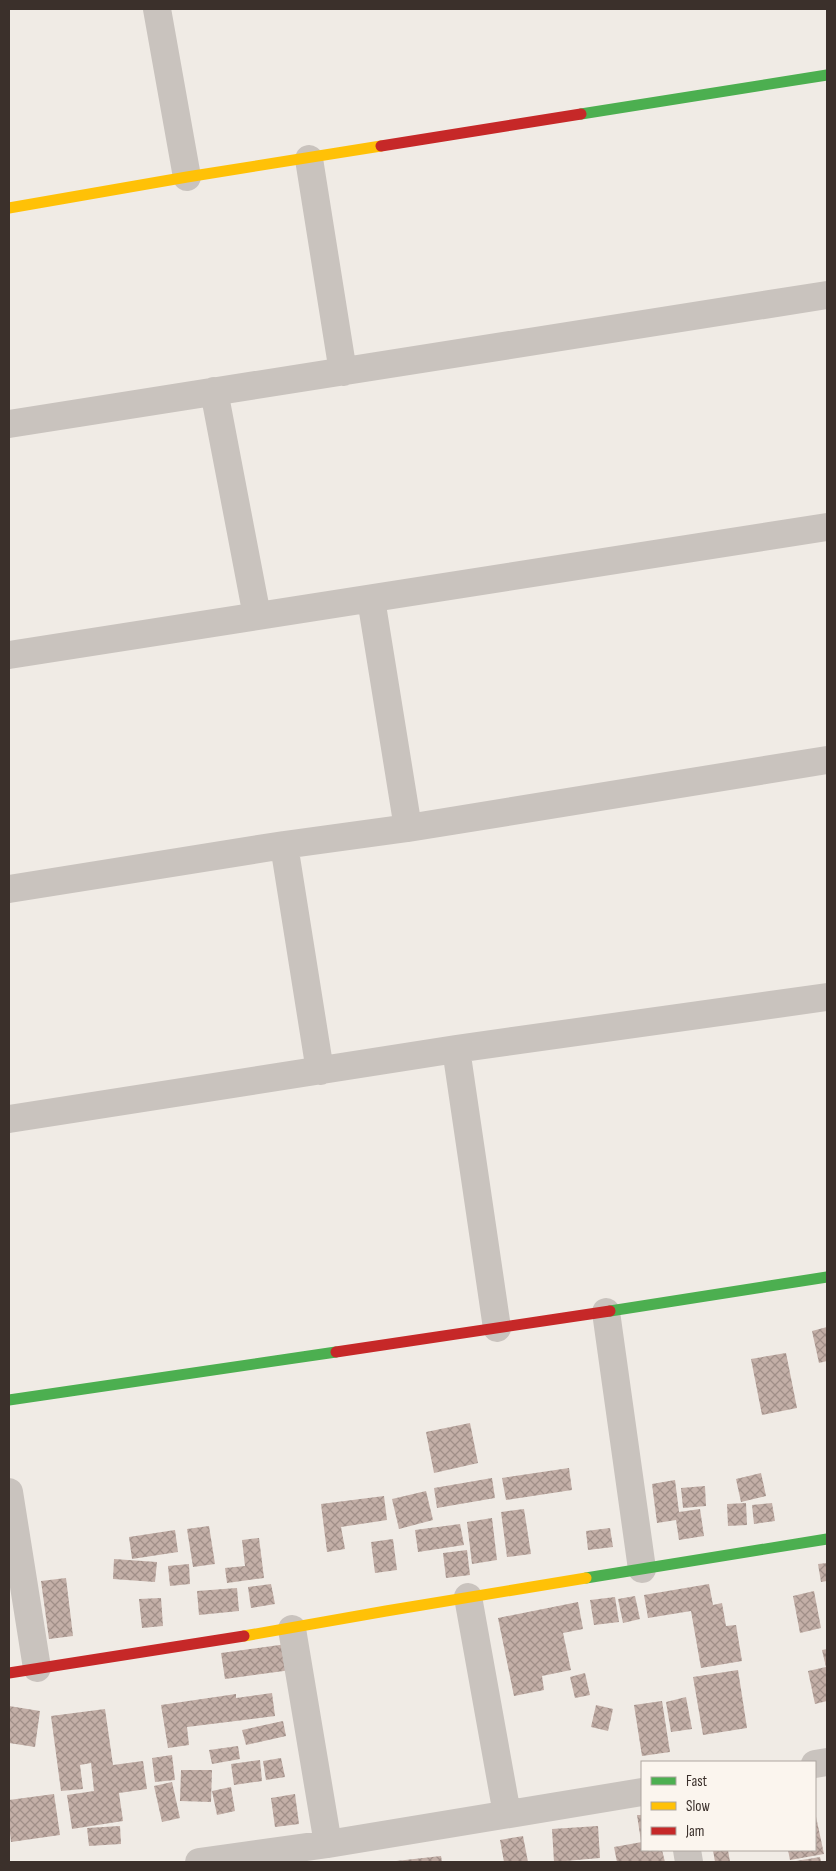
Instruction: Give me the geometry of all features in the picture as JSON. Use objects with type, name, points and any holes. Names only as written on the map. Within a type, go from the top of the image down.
[{"type":"street","points":[[157,9],[187,178]]},
{"type":"street","points":[[9,208],[827,75]]},
{"type":"street","points":[[309,159],[343,372]]},
{"type":"street","points":[[9,424],[827,295]]},
{"type":"street","points":[[214,392],[258,616]]},
{"type":"street","points":[[9,655],[827,527]]},
{"type":"street","points":[[370,599],[408,828]]},
{"type":"street","points":[[9,889],[284,845],[408,828],[827,760]]},
{"type":"street","points":[[284,845],[320,1071]]},
{"type":"street","points":[[9,1115],[320,1071],[456,1049],[827,997]]},
{"type":"street","points":[[456,1049],[496,1328]]},
{"type":"street","points":[[9,1400],[606,1312],[827,1277]]},
{"type":"street","points":[[606,1312],[642,1569]]},
{"type":"street","points":[[9,1492],[37,1668]]},
{"type":"street","points":[[9,1673],[292,1629],[386,1610],[827,1540]]},
{"type":"street","points":[[468,1597],[507,1814]]},
{"type":"street","points":[[292,1629],[328,1844]]},
{"type":"street","points":[[199,1862],[328,1844],[641,1792]]},
{"type":"building","points":[[827,1327],[827,1361],[819,1363],[812,1331]]},
{"type":"building","points":[[786,1353],[797,1408],[762,1415],[751,1359]]},
{"type":"building","points":[[470,1423],[478,1463],[434,1473],[426,1432]]},
{"type":"building","points":[[569,1468],[572,1490],[506,1500],[502,1478]]},
{"type":"building","points":[[761,1473],[766,1496],[741,1502],[736,1479]]},
{"type":"building","points":[[492,1478],[495,1498],[437,1508],[434,1488]]},
{"type":"building","points":[[675,1480],[679,1512],[700,1509],[704,1536],[679,1540],[676,1520],[657,1523],[652,1484]]},
{"type":"building","points":[[705,1486],[706,1506],[683,1508],[681,1488]]},
{"type":"building","points":[[426,1491],[433,1520],[399,1529],[392,1499]]},
{"type":"building","points":[[384,1496],[387,1520],[341,1527],[345,1549],[327,1552],[321,1504]]},
{"type":"building","points":[[746,1503],[747,1525],[728,1526],[727,1504]]},
{"type":"building","points":[[772,1503],[775,1521],[754,1524],[752,1505]]},
{"type":"building","points":[[524,1509],[531,1554],[507,1557],[501,1512]]},
{"type":"building","points":[[492,1518],[497,1560],[472,1564],[467,1522]]},
{"type":"building","points":[[460,1524],[464,1545],[418,1552],[415,1530]]},
{"type":"building","points":[[209,1526],[215,1564],[193,1567],[187,1529]]},
{"type":"building","points":[[610,1528],[613,1547],[588,1550],[586,1531]]},
{"type":"building","points":[[175,1530],[178,1552],[132,1559],[129,1537]]},
{"type":"building","points":[[259,1538],[264,1578],[227,1583],[225,1568],[245,1566],[242,1540]]},
{"type":"building","points":[[393,1539],[397,1570],[375,1573],[371,1542]]},
{"type":"building","points":[[467,1550],[470,1575],[446,1578],[443,1553]]},
{"type":"building","points":[[114,1559],[157,1562],[155,1582],[113,1579]]},
{"type":"building","points":[[827,1563],[827,1581],[821,1582],[818,1564]]},
{"type":"building","points":[[189,1564],[190,1584],[170,1586],[168,1566]]},
{"type":"building","points":[[66,1578],[73,1636],[49,1639],[41,1581]]},
{"type":"building","points":[[271,1584],[275,1604],[251,1608],[248,1587]]},
{"type":"building","points":[[709,1584],[713,1605],[722,1603],[726,1626],[736,1625],[742,1661],[701,1668],[691,1611],[648,1618],[644,1595]]},
{"type":"building","points":[[237,1588],[239,1611],[199,1615],[197,1591]]},
{"type":"building","points":[[814,1591],[821,1628],[800,1633],[793,1596]]},
{"type":"building","points":[[635,1596],[640,1619],[623,1623],[618,1599]]},
{"type":"building","points":[[615,1597],[619,1622],[594,1625],[590,1600]]},
{"type":"building","points":[[161,1598],[163,1626],[142,1628],[139,1599]]},
{"type":"building","points":[[578,1602],[583,1629],[563,1633],[571,1670],[542,1676],[544,1690],[514,1696],[498,1618]]},
{"type":"building","points":[[287,1644],[291,1670],[225,1679],[221,1653]]},
{"type":"building","points":[[827,1649],[827,1701],[815,1704],[808,1671],[826,1667],[822,1650]]},
{"type":"building","points":[[738,1670],[747,1728],[703,1735],[693,1677]]},
{"type":"building","points":[[585,1673],[590,1695],[575,1698],[570,1677]]},
{"type":"building","points":[[272,1693],[275,1716],[187,1727],[189,1745],[168,1748],[161,1705],[236,1694],[236,1698]]},
{"type":"building","points":[[686,1697],[692,1729],[671,1732],[666,1702]]},
{"type":"building","points":[[662,1701],[670,1752],[642,1756],[634,1705]]},
{"type":"building","points":[[596,1705],[613,1709],[608,1731],[591,1727]]},
{"type":"building","points":[[9,1706],[40,1711],[35,1747],[9,1743]]},
{"type":"building","points":[[105,1709],[113,1765],[143,1761],[147,1789],[119,1793],[123,1821],[72,1829],[67,1795],[94,1791],[91,1763],[80,1765],[83,1789],[61,1791],[51,1716]]},
{"type":"building","points":[[283,1721],[286,1736],[246,1745],[242,1730]]},
{"type":"building","points":[[238,1746],[240,1759],[212,1764],[209,1750]]},
{"type":"building","points":[[172,1755],[175,1780],[155,1782],[152,1758]]},
{"type":"building","points":[[281,1758],[285,1777],[266,1780],[263,1761]]},
{"type":"building","points":[[260,1760],[262,1781],[234,1785],[231,1764]]},
{"type":"building","points":[[181,1770],[212,1770],[211,1802],[180,1801]]},
{"type":"building","points":[[172,1782],[180,1818],[162,1822],[154,1786]]},
{"type":"building","points":[[231,1787],[235,1811],[217,1815],[212,1791]]},
{"type":"building","points":[[54,1794],[60,1835],[11,1842],[9,1800]]},
{"type":"building","points":[[295,1794],[299,1824],[275,1827],[271,1798]]},
{"type":"building","points":[[637,1815],[641,1815],[641,1841]]},
{"type":"building","points":[[816,1817],[824,1854],[790,1860],[788,1851],[816,1851]]},
{"type":"building","points":[[120,1826],[121,1844],[89,1846],[87,1828]]},
{"type":"building","points":[[598,1826],[600,1858],[554,1862],[552,1829]]},
{"type":"building","points":[[523,1836],[528,1862],[504,1862],[500,1840]]},
{"type":"building","points":[[641,1842],[641,1851],[662,1851],[665,1862],[617,1862],[614,1847]]},
{"type":"building","points":[[713,1851],[728,1851],[730,1862],[715,1862]]},
{"type":"building","points":[[441,1856],[442,1862],[396,1862],[396,1861]]},
{"type":"building","points":[[820,1857],[821,1862],[796,1862],[796,1861]]},
{"type":"traffic: fast","points":[[581,114],[827,75]]},
{"type":"traffic: fast","points":[[610,1311],[827,1277]]},
{"type":"traffic: fast","points":[[9,1400],[336,1352]]},
{"type":"traffic: fast","points":[[586,1578],[827,1539]]},
{"type":"traffic: slow","points":[[9,208],[381,146]]},
{"type":"traffic: slow","points":[[244,1636],[586,1578]]},
{"type":"traffic: jam","points":[[381,146],[581,114]]},
{"type":"traffic: jam","points":[[336,1352],[610,1311]]},
{"type":"traffic: jam","points":[[9,1673],[244,1636]]}]
